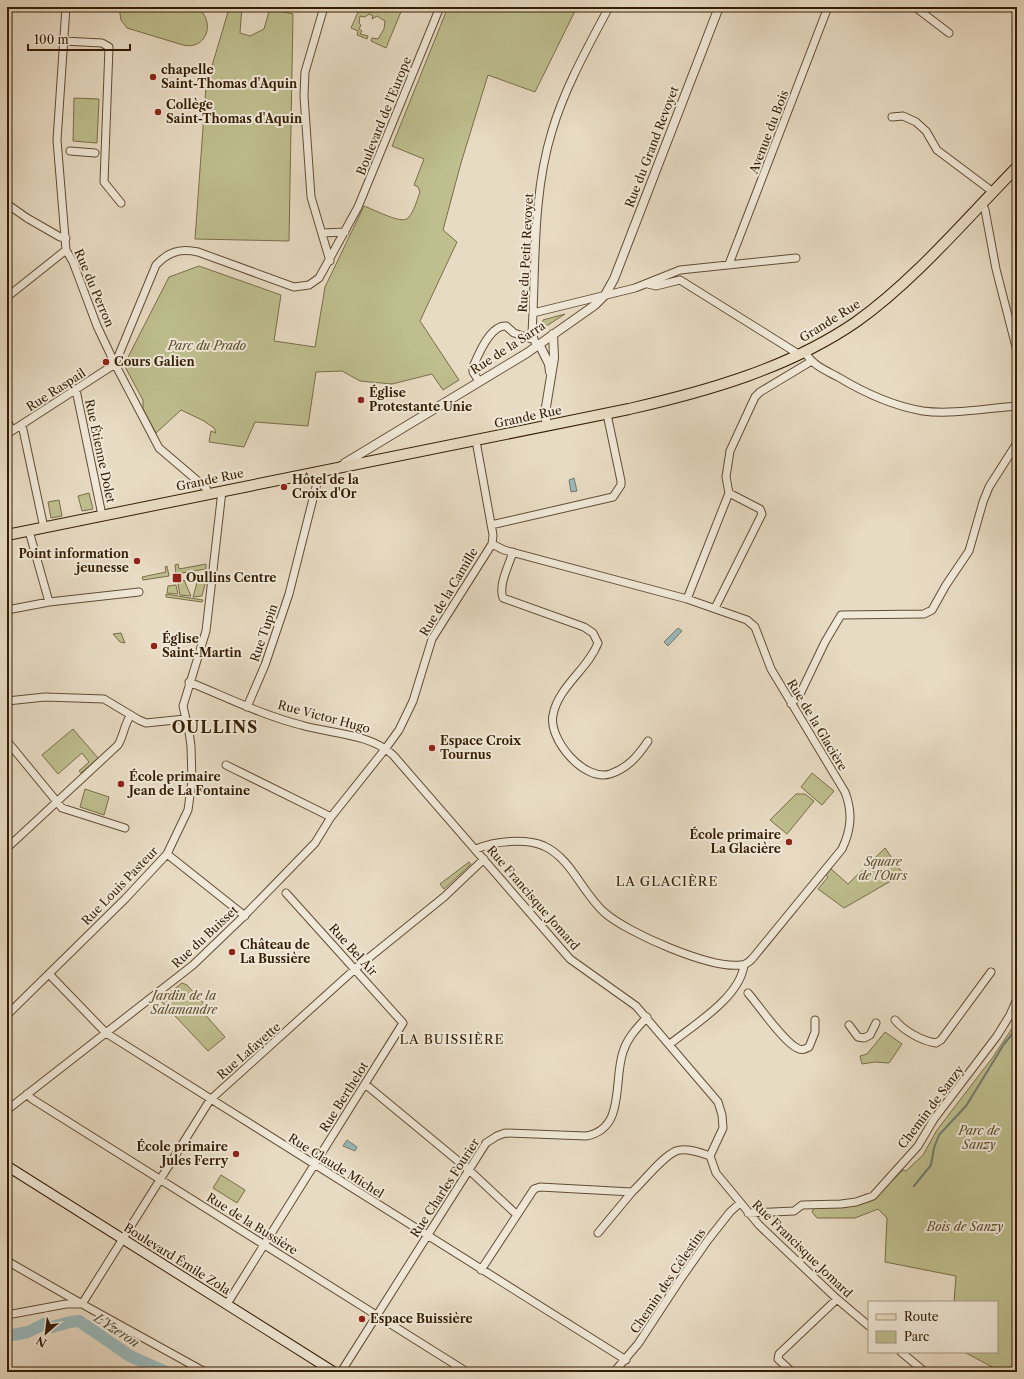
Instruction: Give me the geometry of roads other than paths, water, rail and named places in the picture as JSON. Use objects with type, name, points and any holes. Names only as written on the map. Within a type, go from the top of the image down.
[{"type":"main road","name":"Grande Rue","points":[[7,535],[607,414],[690,394],[802,354],[856,322],[886,299],[913,274],[1017,167]]},
{"type":"main road","name":"Boulevard Émile Zola","points":[[7,1166],[334,1372]]},
{"type":"street","name":"Rue du Perron","points":[[66,7],[57,140],[66,250],[73,262],[97,326],[159,448],[206,488],[209,494]]},
{"type":"street","points":[[324,7],[304,72],[304,96],[311,197],[330,261]]},
{"type":"street","name":"Boulevard de l'Europe","points":[[115,364],[156,265],[169,253],[186,250],[198,252],[294,288],[306,287],[322,276],[358,207],[440,7]]},
{"type":"street","name":"Rue du Petit Revoyet","points":[[536,343],[533,313],[537,210],[543,169],[552,131],[574,74],[610,7]]},
{"type":"street","name":"Rue du Grand Revoyet","points":[[605,295],[614,279],[719,7]]},
{"type":"street","name":"Avenue du Bois","points":[[729,264],[828,7]]},
{"type":"street","points":[[915,7],[949,33]]},
{"type":"street","points":[[63,41],[102,43],[109,47],[100,152],[104,182],[121,203]]},
{"type":"street","points":[[892,117],[903,116],[916,122],[926,131],[937,150],[993,192]]},
{"type":"street","points":[[70,151],[100,152]]},
{"type":"street","points":[[982,203],[986,210],[996,269],[1017,351]]},
{"type":"street","points":[[7,204],[27,218],[60,237],[66,238]]},
{"type":"street","points":[[322,233],[346,232]]},
{"type":"street","points":[[7,296],[66,250]]},
{"type":"street","points":[[648,284],[680,270],[796,258]]},
{"type":"street","name":"Rue de la Sarra","points":[[533,313],[648,284],[656,286],[680,280],[802,354]]},
{"type":"street","name":"Rue de la Sarra","points":[[340,468],[345,463],[527,353],[536,343],[553,334],[595,305],[605,295]]},
{"type":"street","points":[[479,381],[473,372],[473,367],[487,339],[496,329],[506,326],[514,333],[536,343],[549,364],[550,378]]},
{"type":"street","points":[[546,426],[545,412],[554,358],[553,334]]},
{"type":"street","points":[[108,347],[117,348],[124,342]]},
{"type":"street","points":[[802,354],[810,362],[872,395],[923,411],[945,412],[1017,406]]},
{"type":"street","points":[[687,599],[729,493],[726,476],[730,451],[755,397],[760,392],[810,362]]},
{"type":"street","name":"Rue Raspail","points":[[10,432],[115,364]]},
{"type":"street","name":"Rue Étienne Dolet","points":[[76,390],[102,515]]},
{"type":"street","points":[[491,525],[613,497],[621,485],[621,481],[607,414]]},
{"type":"street","points":[[7,419],[10,432]]},
{"type":"street","points":[[22,425],[44,528]]},
{"type":"street","name":"Rue de la Camille","points":[[386,748],[399,730],[413,701],[432,639],[492,544],[491,525],[476,441]]},
{"type":"street","points":[[791,704],[800,694],[824,642],[841,614],[924,614],[932,610],[968,551],[983,502],[990,487],[1017,444]]},
{"type":"street","name":"Rue Tupin","points":[[247,707],[265,664],[289,594],[320,472]]},
{"type":"street","name":"Rue Louis Pasteur","points":[[7,1015],[125,899],[166,854],[188,810],[190,790],[189,732],[183,706],[189,682],[206,631],[222,491]]},
{"type":"street","points":[[715,608],[762,514],[760,509],[729,493]]},
{"type":"street","points":[[29,531],[49,602]]},
{"type":"street","name":"Rue de la Glacière","points":[[492,544],[514,552],[687,599],[747,620],[755,627],[771,669],[845,792],[850,808],[850,831],[842,849],[752,959],[744,965],[742,978],[727,999],[670,1044]]},
{"type":"street","points":[[514,552],[501,593],[503,598],[584,627],[593,633],[596,638],[596,647],[557,703],[552,716],[553,729],[564,749],[585,771],[608,775],[623,768],[636,759],[648,741]]},
{"type":"street","points":[[7,610],[49,602],[139,592]]},
{"type":"street","name":"Rue Victor Hugo","points":[[189,682],[220,694],[247,707],[300,725],[372,741],[386,748]]},
{"type":"street","points":[[7,700],[45,697],[104,699],[146,723],[185,719]]},
{"type":"street","points":[[7,848],[118,745],[123,737],[126,721],[131,715]]},
{"type":"street","points":[[7,741],[62,808],[126,828]]},
{"type":"street","name":"Rue du Buisset","points":[[7,1110],[193,965],[245,916],[315,843],[331,817],[386,748]]},
{"type":"street","name":"Rue Francisque Jomard","points":[[386,748],[476,849],[570,959],[631,1002],[647,1017],[670,1044],[718,1102],[722,1115],[723,1128],[710,1156],[716,1173],[767,1233],[837,1299],[868,1325]]},
{"type":"street","points":[[226,765],[331,817]]},
{"type":"street","points":[[476,849],[495,844],[522,842],[534,843],[544,847],[564,861],[586,893],[604,912],[625,928],[682,953],[728,965],[744,965]]},
{"type":"street","points":[[166,854],[245,916]]},
{"type":"street","name":"Rue Lafayette","points":[[82,1304],[210,1100],[356,969],[444,897],[484,859]]},
{"type":"street","name":"Rue Bel Air","points":[[286,893],[403,1023]]},
{"type":"street","points":[[895,1020],[901,1027],[928,1042],[936,1043],[941,1040],[991,972]]},
{"type":"street","name":"Rue Claude Michel","points":[[49,974],[106,1033],[210,1100],[626,1360]]},
{"type":"street","points":[[748,994],[785,1037],[798,1048],[803,1050],[809,1047],[815,1032],[815,1020]]},
{"type":"street","name":"Chemin de Sanzy","points":[[748,1212],[794,1212],[802,1206],[856,1202],[874,1196],[918,1146],[934,1118],[997,1036],[1010,1015],[1017,999]]},
{"type":"street","name":"Rue Charles Fourier","points":[[341,1372],[486,1143],[505,1133],[586,1136],[596,1134],[606,1127],[610,1122],[615,1108],[622,1053],[634,1032],[647,1017]]},
{"type":"street","name":"Rue Berthelot","points":[[227,1304],[403,1023]]},
{"type":"street","points":[[848,1025],[858,1037],[864,1038],[870,1035],[876,1023]]},
{"type":"street","points":[[365,1084],[469,1170],[516,1214]]},
{"type":"street","name":"Rue de la Bussière","points":[[27,1094],[32,1099],[467,1372]]},
{"type":"street","points":[[598,1233],[632,1192],[677,1150],[692,1150],[710,1156]]},
{"type":"street","points":[[481,1270],[516,1214],[534,1189],[632,1192]]},
{"type":"street","name":"Chemin des Célestins","points":[[614,1372],[626,1360],[638,1344],[699,1252],[730,1212],[740,1203]]},
{"type":"street","points":[[7,1261],[67,1301],[82,1304],[205,1372]]},
{"type":"street","points":[[792,1372],[778,1358],[779,1354],[837,1299]]},
{"type":"street","points":[[7,1315],[67,1301]]},
{"type":"street","points":[[902,1353],[925,1372]]},
{"type":"water","points":[[574,478],[577,491],[571,492],[569,480]]},
{"type":"water","points":[[678,628],[682,631],[668,646],[664,642]]},
{"type":"water","points":[[347,1140],[357,1147],[355,1151],[343,1146]]},
{"type":"waterway","points":[[914,1186],[931,1165],[934,1148],[939,1135],[966,1106],[1004,1044],[1017,1028]]},
{"type":"waterway","name":"L'Yzeron","points":[[7,1336],[28,1332],[44,1324],[52,1327],[79,1321],[130,1356],[166,1372]]},
{"type":"place","name":"chapelle Saint-Thomas d'Aquin","points":[[153,77]]},
{"type":"place","name":"Collège Saint-Thomas d'Aquin","points":[[158,112]]},
{"type":"place","name":"Cours Galien","points":[[106,362]]},
{"type":"place","name":"Église Protestante Unie","points":[[361,400]]},
{"type":"place","name":"Hôtel de la Croix d'Or","points":[[284,487]]},
{"type":"place","name":"Point information jeunesse","points":[[137,561]]},
{"type":"place","name":"Oullins Centre","points":[[177,578]]},
{"type":"place","name":"Église Saint-Martin","points":[[154,646]]},
{"type":"place","name":"Espace Croix Tournus","points":[[432,748]]},
{"type":"place","name":"École primaire Jean de La Fontaine","points":[[121,784]]},
{"type":"place","name":"École primaire La Glacière","points":[[789,842]]},
{"type":"place","name":"Château de La Bussière","points":[[232,952]]},
{"type":"place","name":"École primaire Jules Ferry","points":[[236,1154]]},
{"type":"place","name":"Espace Buissière","points":[[362,1319]]},
{"type":"district","name":"OULLINS","points":[[215,727]]},
{"type":"district","name":"LA GLACIÈRE","points":[[667,881]]},
{"type":"district","name":"LA BUISSIÈRE","points":[[452,1039]]},
{"type":"park label","name":"Parc du Prado","points":[[207,346]]},
{"type":"park label","name":"Square de l'Ours","points":[[883,869]]},
{"type":"park label","name":"Jardin de la Salamandre","points":[[184,1003]]},
{"type":"park label","name":"Parc de Sanzy","points":[[979,1138]]},
{"type":"park label","name":"Bois de Sanzy","points":[[965,1227]]}]
